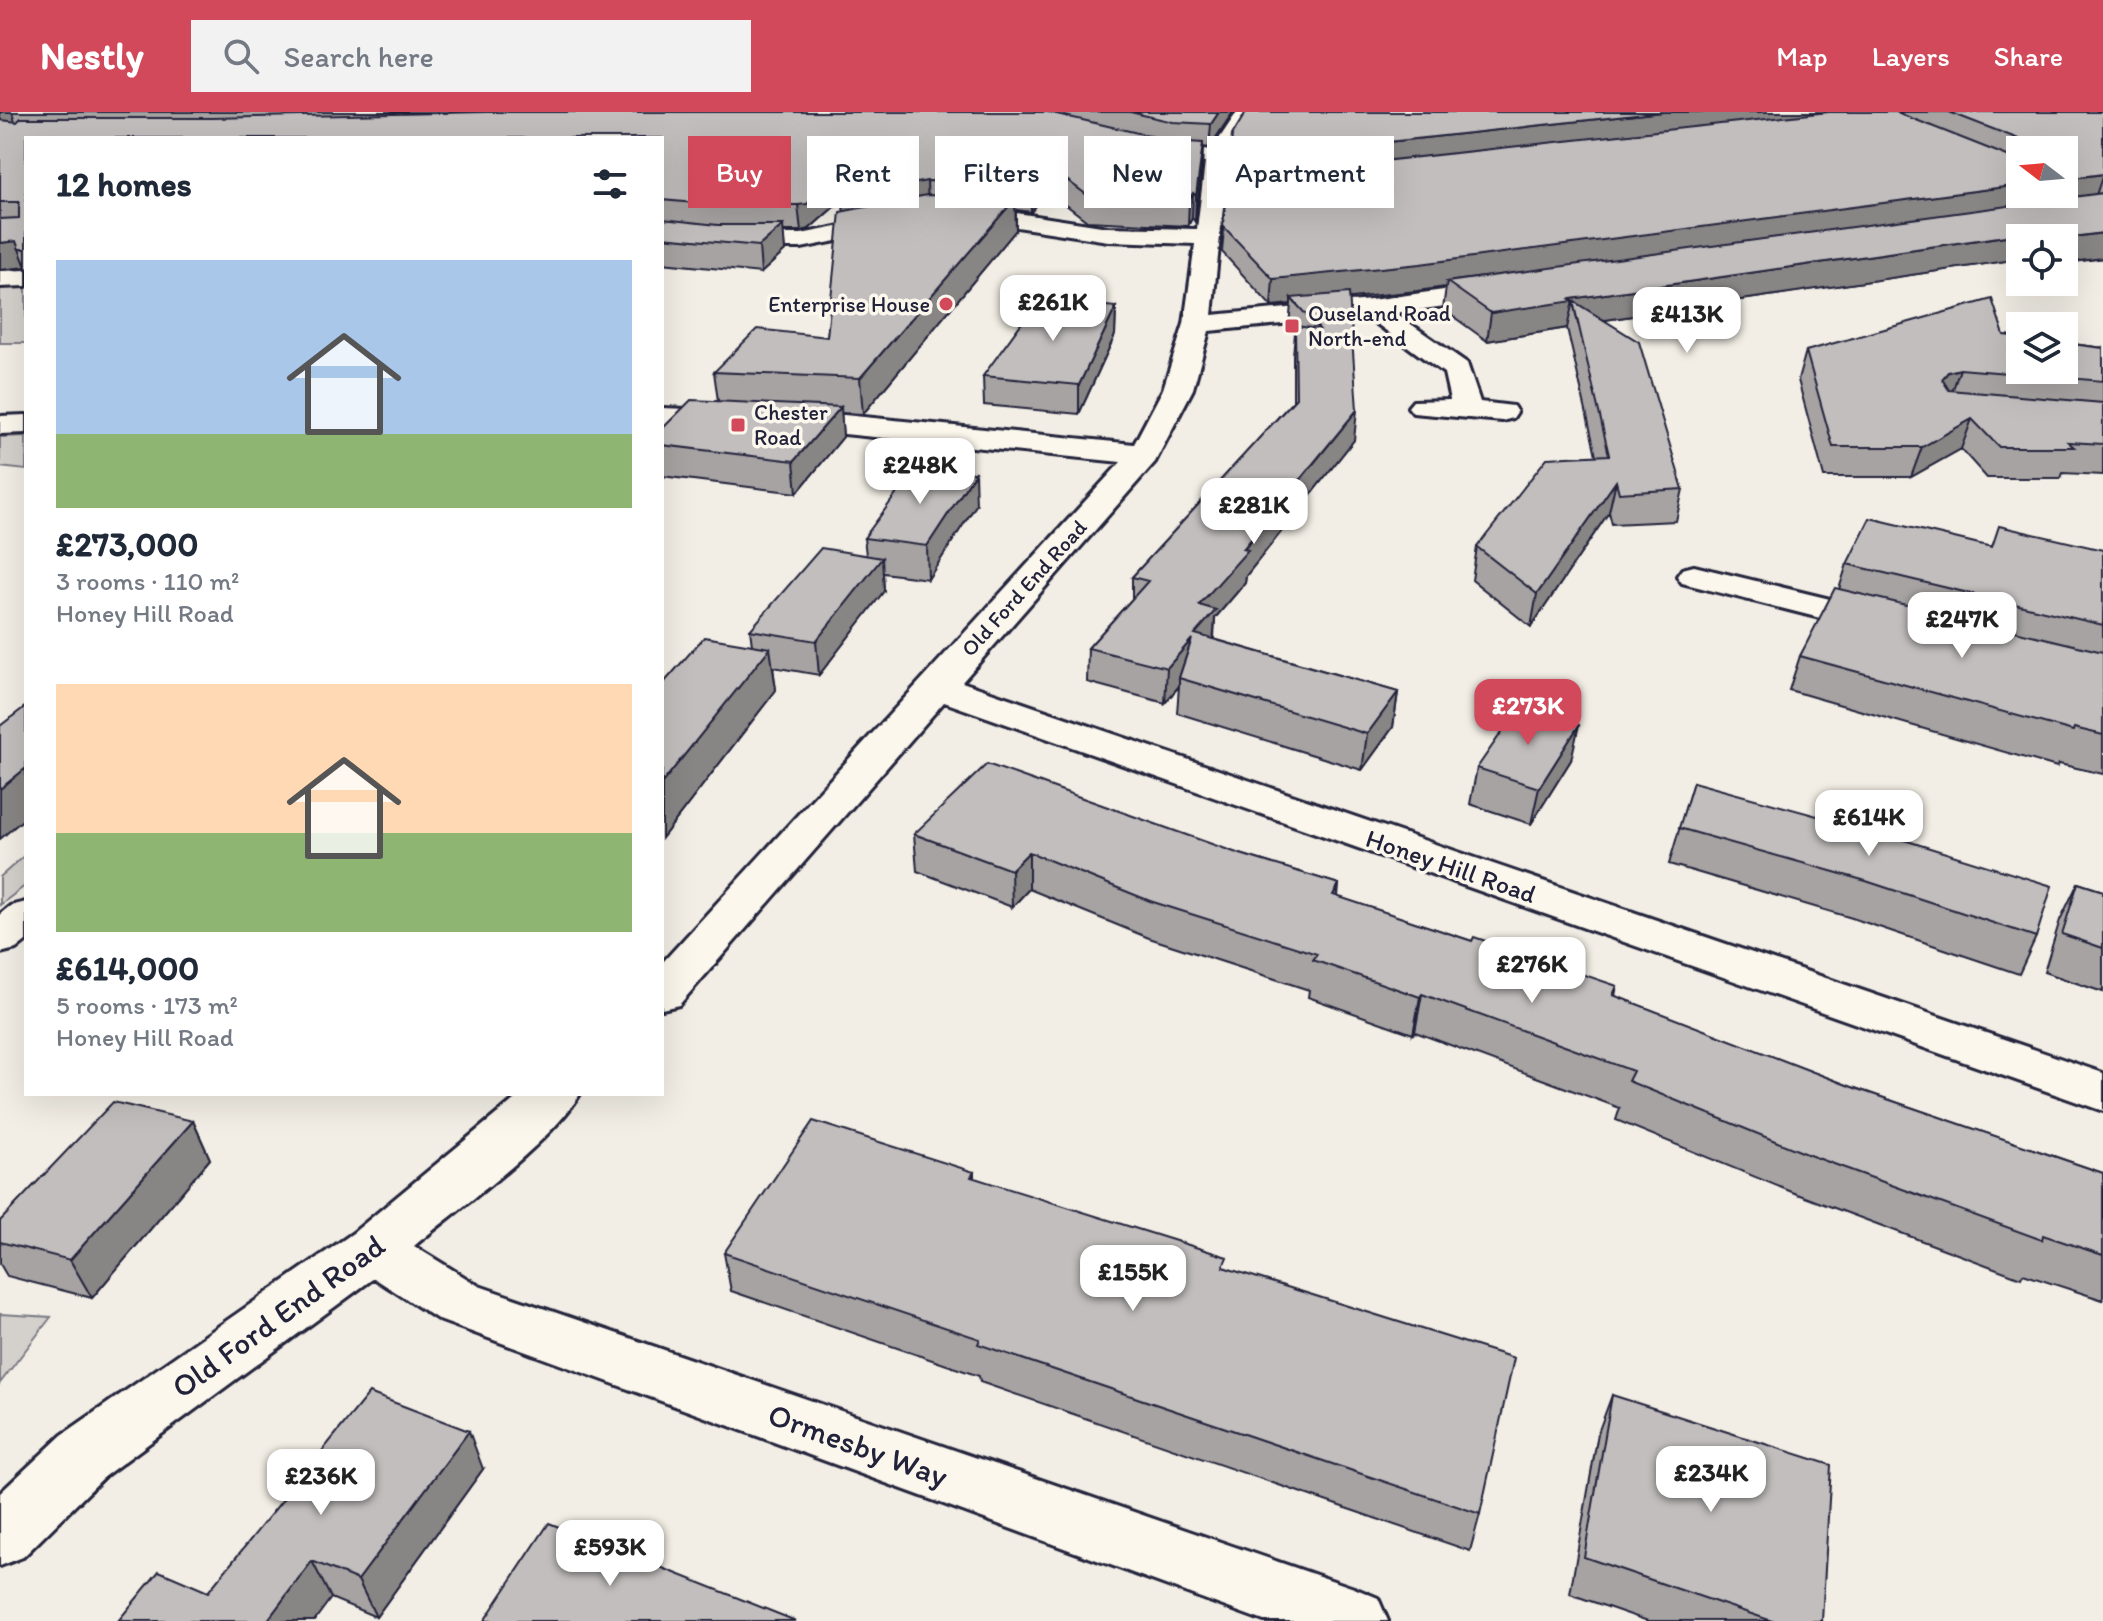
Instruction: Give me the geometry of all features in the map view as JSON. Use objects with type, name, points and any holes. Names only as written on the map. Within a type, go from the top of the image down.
[{"type":"street","name":"Old Ford End Road","points":[[1231,136],[1247,112]]},
{"type":"street","name":"Old Ford End Road","points":[[664,991],[1144,455],[1178,389],[1198,324],[1209,208]]},
{"type":"street","points":[[666,239],[801,241],[942,216],[997,217],[1108,234],[1206,237]]},
{"type":"street","points":[[0,279],[24,278]]},
{"type":"street","points":[[1198,324],[1371,308],[1528,286]]},
{"type":"street","points":[[1371,308],[1457,369],[1467,410]]},
{"type":"street","points":[[1423,407],[1502,412]]},
{"type":"street","points":[[664,417],[760,417],[968,434],[1144,455]]},
{"type":"street","points":[[0,425],[24,424]]},
{"type":"street","points":[[1694,576],[1921,632]]},
{"type":"street","name":"Honey Hill Road","points":[[936,686],[2103,1092]]},
{"type":"street","points":[[0,938],[24,919]]},
{"type":"street","name":"Old Ford End Road","points":[[0,1536],[84,1455],[373,1249],[506,1139],[552,1096]]},
{"type":"street","name":"Ormesby Way","points":[[373,1249],[459,1303],[1354,1621]]},
{"type":"shaded area","points":[[0,282],[24,282],[24,343],[0,343]]},
{"type":"shaded area","points":[[24,436],[24,470],[0,467],[0,437]]},
{"type":"shaded area","points":[[24,856],[24,887],[0,905],[0,877]]},
{"type":"shaded area","points":[[0,1314],[51,1317],[0,1383]]},
{"type":"building","points":[[486,112],[1048,112],[1151,136],[1084,136],[1084,193],[1068,181],[1068,136],[935,136],[935,181],[919,183],[919,136],[807,136],[807,204],[791,205],[791,136],[688,136],[688,202],[664,200],[664,136],[24,136],[24,249],[19,249],[16,241],[0,243],[0,219],[19,218],[19,202],[0,202],[0,118],[17,122],[21,118],[212,118]]},
{"type":"building","points":[[1130,112],[1219,112],[1211,124],[1173,122]]},
{"type":"building","points":[[1246,112],[1663,112],[1394,141],[1394,136],[1232,135]]},
{"type":"building","points":[[1829,112],[1896,112],[2006,155],[2006,187],[1420,264],[1273,279],[1223,226],[1225,208],[1394,208],[1394,160]]},
{"type":"building","points":[[1949,112],[2103,112],[2103,174],[2078,177],[2078,136],[2011,136]]},
{"type":"building","points":[[1191,142],[1203,143],[1196,196],[1193,193],[1191,196]]},
{"type":"building","points":[[2103,193],[2103,233],[2078,236],[2078,224],[2006,224],[2006,236],[1570,299],[1639,342],[1683,489],[1619,493],[1616,481],[1537,594],[1477,547],[1547,458],[1609,455],[1573,301],[1491,313],[1447,282],[2006,206],[2078,208],[2078,196]]},
{"type":"building","points":[[935,195],[935,208],[1007,208],[860,378],[714,372],[757,329],[827,337],[840,212],[860,208],[919,208],[919,197]]},
{"type":"building","points":[[664,219],[718,225],[783,225],[759,246],[664,237]]},
{"type":"building","points":[[1349,293],[1357,410],[1243,549],[1248,550],[1199,605],[1216,610],[1195,634],[1398,692],[1367,734],[1179,678],[1192,639],[1167,668],[1088,648],[1148,581],[1132,577],[1296,398],[1295,326],[1319,329],[1291,298]]},
{"type":"building","points":[[1039,299],[1116,307],[1079,385],[983,376]]},
{"type":"building","points":[[1992,299],[2006,335],[2006,373],[1960,369],[1948,372],[1942,379],[1949,390],[2103,403],[2103,444],[2068,442],[2074,447],[1999,447],[1972,419],[1922,447],[1833,447],[1806,351]]},
{"type":"building","points":[[2078,345],[2103,348],[2103,381],[2078,379]]},
{"type":"building","points":[[691,400],[841,407],[794,461],[664,445],[664,427]]},
{"type":"building","points":[[917,466],[975,473],[927,546],[864,538]]},
{"type":"building","points":[[1870,518],[1992,547],[1999,526],[2103,550],[2103,625],[1847,564]]},
{"type":"building","points":[[821,548],[882,558],[816,641],[750,630]]},
{"type":"building","points":[[1835,588],[2103,652],[2103,735],[2074,728],[2073,731],[1800,656]]},
{"type":"building","points":[[704,637],[770,648],[664,780],[664,683]]},
{"type":"building","points":[[1519,707],[1579,725],[1539,788],[1477,768]]},
{"type":"building","points":[[24,708],[24,770],[0,789],[0,726]]},
{"type":"building","points":[[987,764],[1237,853],[1339,884],[1333,895],[1472,941],[1474,937],[1617,986],[1613,995],[1852,1087],[2103,1173],[2103,1255],[2043,1235],[2042,1240],[1812,1156],[1628,1081],[1633,1071],[1422,994],[1420,997],[1313,960],[1317,954],[1150,901],[1029,852],[1011,870],[914,834]]},
{"type":"building","points":[[1693,782],[1901,839],[2052,886],[2036,937],[1866,881],[1679,828]]},
{"type":"building","points":[[2078,883],[2103,891],[2103,948],[2062,934]]},
{"type":"building","points":[[113,1102],[193,1121],[70,1260],[0,1242],[0,1221]]},
{"type":"building","points":[[813,1121],[974,1172],[971,1177],[1227,1257],[1223,1267],[1514,1358],[1480,1514],[978,1344],[980,1339],[724,1253]]},
{"type":"building","points":[[369,1393],[469,1431],[358,1580],[312,1561],[267,1621],[118,1621],[159,1571],[208,1592]]},
{"type":"building","points":[[1612,1395],[1831,1465],[1822,1621],[1772,1621],[1584,1557]]},
{"type":"building","points":[[549,1523],[796,1621],[484,1621]]},
{"type":"place","name":"Enterprise House","points":[[946,304]]},
{"type":"place","name":"Ouseland Road North-end","points":[[1292,326]]},
{"type":"place","name":"Chester Road","points":[[738,425]]}]
